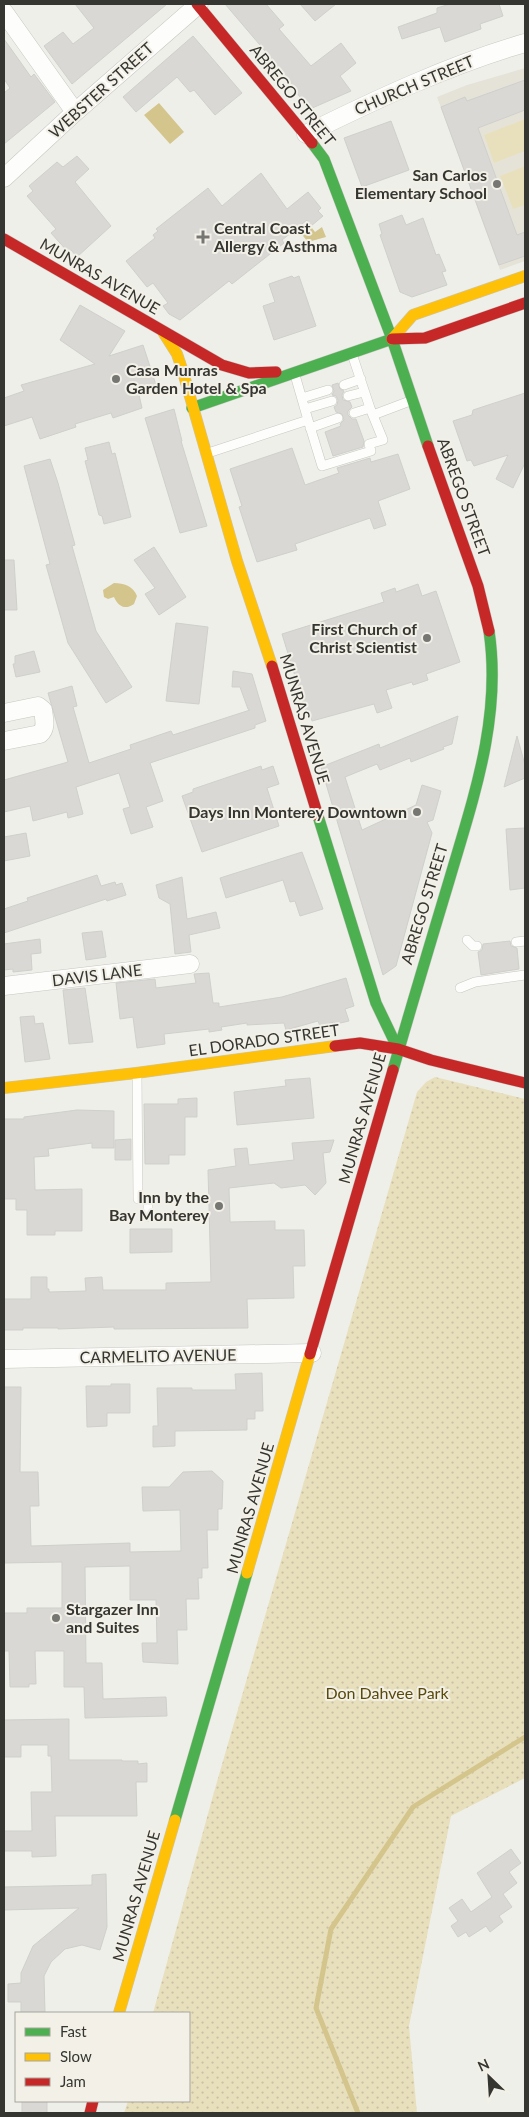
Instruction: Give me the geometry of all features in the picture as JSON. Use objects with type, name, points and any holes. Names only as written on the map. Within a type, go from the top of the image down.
[{"type":"main road","name":"ABREGO STREET","points":[[198,4],[306,134],[324,159],[392,339],[452,517],[469,558],[486,613],[492,663],[488,740],[481,772],[398,1049]]},
{"type":"main road","name":"MUNRAS AVENUE","points":[[4,239],[164,332],[177,354],[237,561],[253,605],[376,1003],[398,1049],[312,1353],[119,2012]]},
{"type":"main road","points":[[392,339],[414,315],[525,276]]},
{"type":"main road","points":[[192,408],[392,339],[425,338],[525,303]]},
{"type":"main road","points":[[164,332],[231,369],[249,373],[294,372]]},
{"type":"main road","name":"EL DORADO STREET","points":[[4,1088],[136,1073],[360,1043],[398,1049],[431,1060],[525,1083]]},
{"type":"street","name":"WEBSTER STREET","points":[[4,178],[75,112],[198,4]]},
{"type":"street","points":[[4,12],[75,112]]},
{"type":"street","name":"CHURCH STREET","points":[[306,134],[421,80],[478,58],[525,43]]},
{"type":"street","points":[[4,713],[38,706],[43,710],[45,722],[43,731],[40,734],[4,741]]},
{"type":"street","name":"DAVIS LANE","points":[[4,986],[190,964]]},
{"type":"street","name":"CARMELITO AVENUE","points":[[4,1359],[312,1353]]},
{"type":"lane","points":[[294,372],[322,466],[371,451],[369,444],[383,440],[371,412],[352,353]]},
{"type":"lane","points":[[344,385],[361,379]]},
{"type":"lane","points":[[302,398],[328,390]]},
{"type":"lane","points":[[348,396],[364,392]]},
{"type":"lane","points":[[354,413],[371,412],[413,400]]},
{"type":"lane","points":[[305,409],[332,401]]},
{"type":"lane","points":[[205,454],[309,424],[338,418]]},
{"type":"lane","points":[[467,940],[473,946],[477,946]]},
{"type":"lane","points":[[460,988],[475,982],[525,975]]},
{"type":"lane","points":[[136,1073],[138,1198],[148,1199],[148,1217]]},
{"type":"shaded area","name":"San Carlos Elementary School","points":[[525,68],[525,261],[500,270],[437,97],[467,85]]},
{"type":"shaded area","points":[[159,103],[184,132],[170,144],[144,115]]},
{"type":"shaded area","points":[[309,224],[315,232],[322,227],[326,237],[308,242],[299,231]]},
{"type":"shaded area","points":[[114,583],[125,584],[131,587],[137,596],[134,604],[125,607],[118,603],[114,597],[108,599],[104,597],[103,590]]},
{"type":"green space","points":[[525,119],[525,151],[494,163],[484,135]]},
{"type":"green space","points":[[525,166],[525,205],[513,209],[500,176]]},
{"type":"green space","name":"Don Dahvee Park","points":[[435,1077],[525,1099],[525,1778],[451,1816],[409,2026],[417,2113],[124,2113],[128,2102],[190,2102],[190,2012],[153,2012],[214,1792],[417,1092],[426,1082]]},
{"type":"building","points":[[75,4],[167,4],[72,84],[44,46],[63,32],[73,44],[94,28]]},
{"type":"building","points":[[225,4],[266,4],[284,25],[279,29],[311,66],[341,43],[356,63],[340,76],[351,91],[310,109],[269,60],[271,58]]},
{"type":"building","points":[[300,4],[336,4],[315,21]]},
{"type":"building","points":[[450,4],[499,4],[503,16],[480,24],[481,29],[445,42],[440,27],[402,39],[398,27],[437,13],[437,8]]},
{"type":"building","points":[[193,36],[242,93],[215,115],[194,90],[190,92],[177,77],[136,112],[123,97]]},
{"type":"building","points":[[4,39],[31,77],[34,74],[55,102],[4,144],[4,93],[10,88],[4,79]]},
{"type":"building","name":"San Carlos Elementary School","points":[[525,80],[525,110],[478,128],[517,235],[525,232],[525,256],[499,265],[441,107],[465,97],[467,101]]},
{"type":"building","points":[[391,121],[409,170],[362,187],[344,138]]},
{"type":"building","points":[[77,156],[89,169],[75,182],[111,226],[77,257],[71,250],[68,252],[51,233],[56,229],[27,196],[33,191],[29,186],[57,162],[63,167]]},
{"type":"building","name":"Central Coast Allergy & Asthma","points":[[261,173],[287,209],[308,192],[321,208],[318,211],[323,216],[311,226],[307,220],[282,240],[284,243],[232,284],[229,281],[180,320],[169,314],[163,306],[168,303],[153,283],[147,287],[126,261],[155,238],[153,235],[158,231],[156,229],[208,188],[222,206]]},
{"type":"building","points":[[402,215],[406,225],[423,218],[436,255],[439,254],[446,271],[442,272],[447,285],[412,297],[400,292],[380,235],[382,234],[379,224]]},
{"type":"building","points":[[292,276],[294,278],[299,276],[316,326],[274,340],[263,306],[275,302],[269,284]]},
{"type":"building","points":[[80,305],[125,331],[109,356],[143,345],[157,388],[139,395],[142,408],[113,418],[111,413],[75,424],[76,427],[40,439],[32,417],[4,426],[4,398],[24,391],[21,385],[95,364],[60,340]]},
{"type":"building","points":[[338,383],[340,389],[344,391],[342,395],[343,400],[350,402],[352,407],[348,411],[348,415],[352,419],[356,419],[364,441],[363,447],[333,456],[325,432],[341,426],[340,424],[344,420],[342,414],[336,412],[334,407],[337,405],[338,400],[336,396],[332,395],[334,391],[332,385]]},
{"type":"building","points":[[525,393],[525,463],[513,488],[496,479],[508,455],[474,466],[471,460],[467,461],[453,421],[472,415],[473,410]]},
{"type":"building","points":[[174,409],[181,441],[207,526],[180,533],[145,418]]},
{"type":"building","points":[[109,442],[112,454],[115,453],[131,517],[104,524],[102,516],[99,515],[85,461],[88,460],[85,448]]},
{"type":"building","points":[[292,448],[305,485],[339,473],[337,468],[370,458],[371,462],[398,454],[410,489],[378,501],[386,525],[374,529],[370,518],[295,544],[297,550],[257,562],[239,507],[242,506],[230,469]]},
{"type":"building","points":[[50,459],[75,545],[72,546],[96,631],[132,687],[106,703],[68,643],[46,565],[50,564],[24,466]]},
{"type":"building","points":[[154,547],[186,597],[159,615],[145,594],[155,588],[134,560]]},
{"type":"building","points":[[4,560],[14,560],[17,610],[4,610]]},
{"type":"building","points":[[418,584],[422,596],[436,591],[460,662],[426,674],[428,680],[413,685],[412,682],[386,690],[392,708],[377,713],[374,704],[312,721],[310,713],[307,715],[282,634],[384,602],[381,593],[395,588],[396,592]]},
{"type":"building","points":[[176,623],[208,627],[199,704],[166,701]]},
{"type":"building","points":[[34,651],[40,672],[16,677],[13,664],[15,664],[15,656]]},
{"type":"building","points":[[233,671],[252,674],[266,721],[255,725],[255,728],[150,763],[163,801],[146,807],[153,827],[131,834],[123,809],[130,807],[119,773],[76,787],[83,814],[68,818],[67,812],[33,821],[30,806],[4,812],[4,780],[68,762],[48,693],[72,686],[77,706],[73,707],[89,763],[131,749],[130,745],[171,731],[173,735],[250,710],[240,687],[232,687]]},
{"type":"building","points":[[458,716],[452,744],[443,747],[444,749],[411,762],[410,758],[380,770],[377,764],[345,777],[362,830],[416,805],[422,785],[441,791],[433,820],[427,822],[432,833],[396,966],[383,975],[321,767],[379,744],[380,748]]},
{"type":"building","points":[[517,736],[525,765],[525,778],[504,787]]},
{"type":"building","points":[[261,766],[262,770],[273,766],[279,784],[267,788],[279,826],[202,852],[182,796],[193,792],[193,789]]},
{"type":"building","points":[[525,828],[525,888],[510,890],[506,829]]},
{"type":"building","points":[[26,833],[30,856],[4,861],[4,837]]},
{"type":"building","points":[[302,852],[323,909],[300,916],[295,901],[290,902],[283,880],[226,898],[220,878]]},
{"type":"building","points":[[97,875],[101,886],[115,882],[116,885],[122,883],[126,895],[107,901],[106,899],[4,933],[4,909],[28,901],[27,898]]},
{"type":"building","points":[[182,877],[187,919],[216,912],[220,928],[189,935],[191,952],[175,954],[170,904],[159,898],[156,885]]},
{"type":"building","points":[[102,931],[106,957],[86,960],[82,933]]},
{"type":"building","points":[[40,939],[41,953],[31,954],[32,970],[13,972],[13,969],[4,970],[4,944]]},
{"type":"building","points":[[510,941],[511,946],[517,948],[519,969],[481,975],[478,952],[482,950],[483,944]]},
{"type":"building","points":[[209,973],[213,1003],[219,1003],[219,1007],[282,997],[346,978],[354,1006],[345,1009],[349,1021],[336,1024],[334,1022],[320,1026],[318,1021],[286,1030],[284,1023],[247,1025],[247,1023],[221,1027],[222,1030],[209,1032],[209,1029],[164,1034],[165,1044],[137,1048],[133,1017],[120,1019],[116,983],[155,979],[156,988],[196,983],[194,974]]},
{"type":"building","points":[[85,988],[93,1042],[69,1044],[63,990]]},
{"type":"building","points":[[34,1016],[35,1024],[43,1023],[50,1059],[25,1062],[20,1017]]},
{"type":"building","points":[[310,1078],[314,1118],[237,1125],[234,1092],[286,1086],[285,1080]]},
{"type":"building","points":[[197,1098],[197,1117],[185,1117],[185,1155],[169,1155],[169,1164],[145,1164],[144,1104],[178,1104],[178,1099]]},
{"type":"building","points":[[77,1110],[114,1111],[114,1148],[92,1148],[92,1143],[48,1149],[49,1156],[34,1157],[35,1190],[82,1189],[82,1231],[55,1231],[55,1235],[27,1235],[27,1210],[16,1210],[16,1199],[4,1199],[4,1119],[24,1119],[24,1117]]},
{"type":"building","points":[[131,1139],[131,1160],[115,1160],[115,1140]]},
{"type":"building","points":[[334,1140],[330,1152],[323,1153],[326,1183],[315,1195],[305,1185],[281,1188],[274,1183],[229,1188],[230,1222],[275,1221],[275,1230],[304,1230],[305,1266],[293,1266],[294,1298],[247,1299],[248,1328],[114,1329],[114,1327],[4,1330],[4,1299],[31,1299],[31,1277],[47,1277],[47,1289],[49,1289],[49,1292],[86,1291],[85,1278],[102,1277],[103,1290],[166,1290],[166,1283],[211,1282],[208,1170],[236,1166],[234,1149],[247,1148],[249,1165],[294,1160],[292,1143]]},
{"type":"building","points":[[130,1229],[172,1229],[172,1252],[130,1253]]},
{"type":"building","points":[[262,1373],[263,1411],[255,1411],[255,1419],[247,1419],[247,1430],[175,1431],[175,1446],[153,1447],[153,1426],[158,1426],[157,1388],[236,1390],[235,1374]]},
{"type":"building","points":[[111,1384],[130,1384],[130,1413],[107,1413],[107,1426],[87,1427],[86,1386],[111,1386]]},
{"type":"building","points":[[4,1387],[21,1387],[20,1472],[38,1472],[39,1506],[30,1506],[31,1546],[130,1543],[130,1552],[181,1551],[180,1510],[143,1511],[142,1487],[169,1487],[183,1472],[212,1471],[223,1481],[222,1509],[218,1509],[218,1530],[207,1530],[208,1568],[202,1568],[202,1578],[198,1578],[199,1599],[186,1599],[187,1630],[177,1630],[178,1664],[143,1662],[142,1643],[157,1643],[156,1600],[130,1600],[130,1566],[85,1567],[86,1663],[102,1663],[103,1699],[166,1697],[167,1716],[85,1718],[84,1687],[64,1687],[64,1651],[35,1651],[36,1684],[29,1684],[29,1687],[10,1687],[9,1651],[4,1651],[4,1613],[27,1613],[27,1608],[62,1608],[62,1562],[4,1563]]},
{"type":"building","points":[[69,1719],[69,1760],[122,1760],[138,1761],[138,1764],[147,1763],[147,1782],[136,1782],[137,1816],[55,1816],[56,1856],[32,1857],[32,1851],[4,1851],[4,1831],[32,1831],[31,1792],[52,1792],[51,1756],[48,1756],[48,1745],[21,1745],[21,1757],[4,1757],[4,1720]]},
{"type":"building","points":[[511,1849],[521,1863],[509,1872],[517,1883],[503,1894],[512,1907],[499,1916],[503,1922],[490,1932],[486,1926],[469,1937],[466,1932],[458,1937],[451,1926],[458,1921],[449,1908],[462,1899],[471,1912],[492,1897],[477,1873]]},
{"type":"building","points":[[106,1874],[107,1927],[100,1950],[82,1945],[65,1949],[51,1962],[44,1976],[45,2012],[21,2012],[21,2002],[8,2002],[8,1984],[21,1983],[21,1973],[33,1946],[79,1908],[4,1910],[4,1887],[92,1885],[92,1875]]},
{"type":"building","points":[[22,2102],[47,2102],[47,2113],[22,2113]]},
{"type":"waterway","points":[[358,2113],[316,2008],[331,1929],[413,1807],[525,1737]]},
{"type":"traffic: fast","points":[[192,408],[392,339],[324,159],[312,143]]},
{"type":"traffic: fast","points":[[392,339],[428,446]]},
{"type":"traffic: fast","points":[[393,1070],[476,789],[483,758],[492,695],[489,631]]},
{"type":"traffic: fast","points":[[318,816],[376,1003],[398,1049]]},
{"type":"traffic: fast","points":[[175,1820],[247,1573]]},
{"type":"traffic: slow","points":[[392,339],[413,315],[525,276]]},
{"type":"traffic: slow","points":[[163,332],[177,354],[183,372],[237,561],[272,666]]},
{"type":"traffic: slow","points":[[4,1088],[136,1073],[335,1046]]},
{"type":"traffic: slow","points":[[247,1573],[310,1354]]},
{"type":"traffic: slow","points":[[119,2012],[175,1820]]},
{"type":"traffic: jam","points":[[197,4],[312,143]]},
{"type":"traffic: jam","points":[[4,239],[222,365],[249,373],[276,372]]},
{"type":"traffic: jam","points":[[392,339],[425,338],[525,303]]},
{"type":"traffic: jam","points":[[428,446],[478,586],[489,631]]},
{"type":"traffic: jam","points":[[272,666],[318,816]]},
{"type":"traffic: jam","points":[[335,1046],[360,1043],[398,1049],[431,1060],[525,1083]]},
{"type":"traffic: jam","points":[[310,1354],[393,1070]]},
{"type":"traffic: jam","points":[[90,2113],[93,2102]]},
{"type":"place","name":"San Carlos Elementary School","points":[[497,184]]},
{"type":"place","name":"Central Coast Allergy & Asthma","points":[[203,237]]},
{"type":"place","name":"Casa Munras Garden Hotel & Spa","points":[[116,379]]},
{"type":"place","name":"First Church of Christ Scientist","points":[[427,638]]},
{"type":"place","name":"Days Inn Monterey Downtown","points":[[417,812]]},
{"type":"place","name":"Inn by the Bay Monterey","points":[[219,1206]]},
{"type":"place","name":"Stargazer Inn and Suites","points":[[56,1618]]}]
